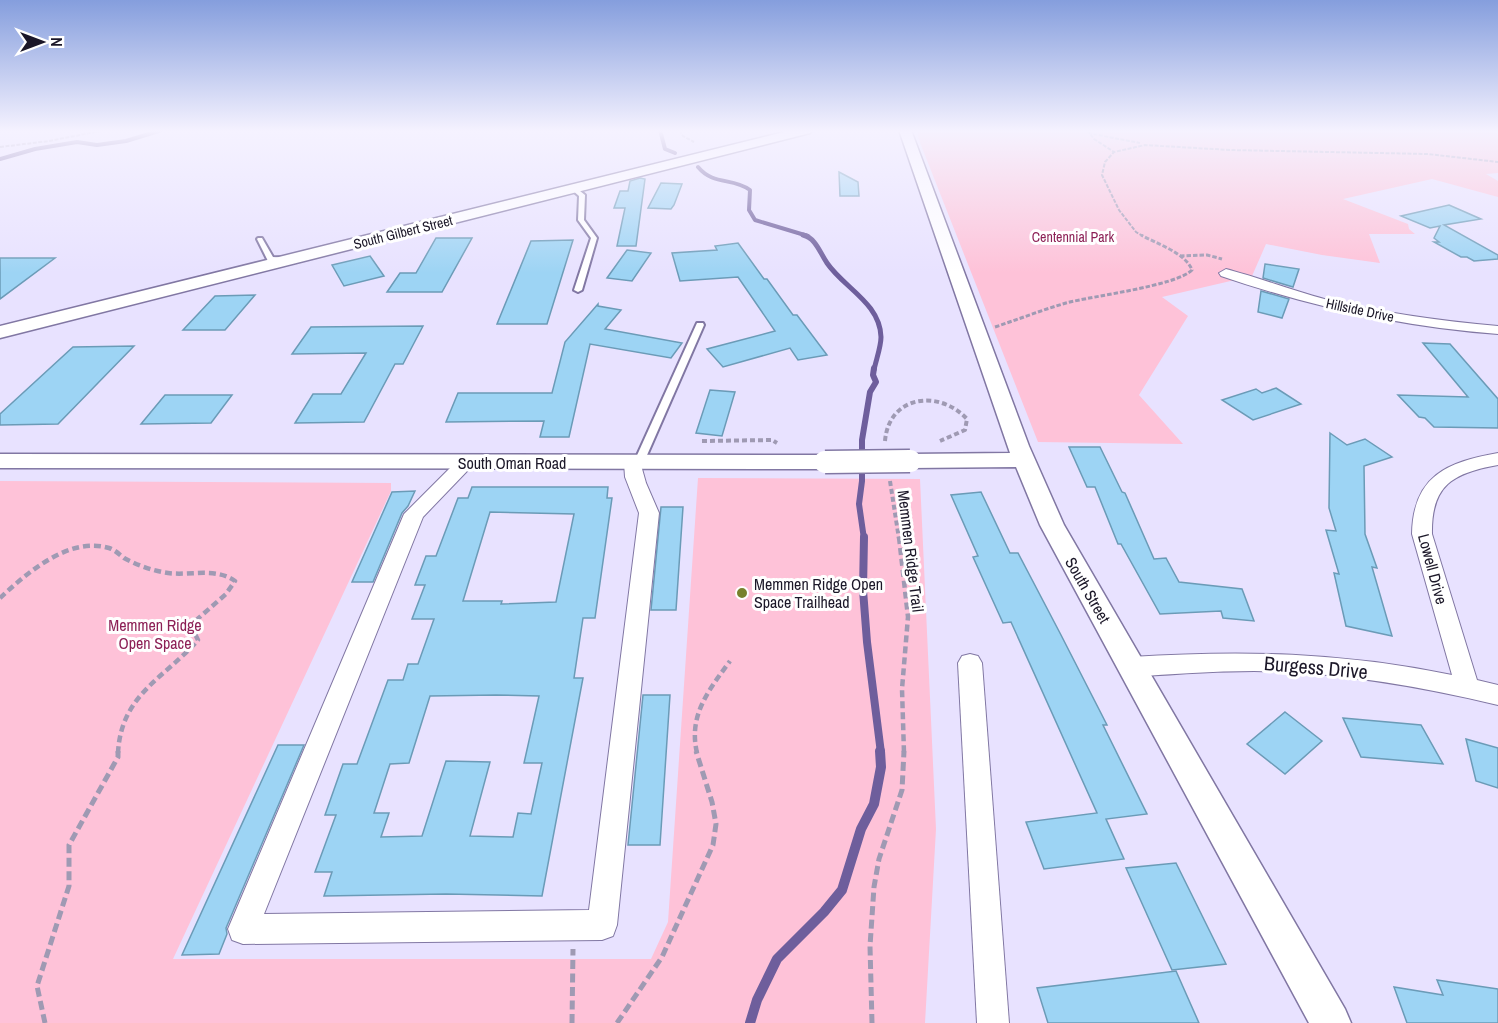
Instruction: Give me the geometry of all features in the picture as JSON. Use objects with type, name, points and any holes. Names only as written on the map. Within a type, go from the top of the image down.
[{"type":"street","name":"South Gilbert Street","points":[[0,332],[614,178]]},
{"type":"street","name":"South Street","points":[[922,178],[1023,460],[1052,525],[1331,1023]]},
{"type":"street","name":"Hillside Drive","points":[[1226,273],[1270,288],[1365,311],[1426,322],[1498,330]]},
{"type":"street","name":"Lowell Drive","points":[[1467,687],[1422,534],[1421,517],[1430,491],[1441,477],[1461,468],[1498,459]]},
{"type":"street","name":"South Oman Road","points":[[0,461],[465,463],[1023,460]]},
{"type":"street","points":[[465,463],[414,514],[243,929],[602,925],[649,513],[632,475],[636,462]]},
{"type":"street","name":"Burgess Drive","points":[[1131,667],[1238,662],[1304,664],[1393,674],[1498,695]]},
{"type":"street","points":[[970,663],[993,1023]]},
{"type":"lane","points":[[573,188],[582,195],[581,220],[594,238],[578,290]]},
{"type":"lane","points":[[260,239],[272,259],[286,260]]},
{"type":"lane","points":[[636,462],[700,325]]},
{"type":"path","points":[[994,327],[1067,303],[1156,284],[1188,274],[1192,270],[1191,266],[1179,256],[1136,232],[1119,210],[1103,178]]},
{"type":"path","points":[[1179,256],[1207,255],[1225,260],[1230,267],[1226,273]]},
{"type":"path","points":[[886,446],[885,430],[894,413],[903,406],[932,401],[961,411],[967,419],[965,430],[925,446],[915,461]]},
{"type":"path","name":"Memmen Ridge Trail","points":[[872,1023],[870,918],[877,865],[894,823],[902,790],[904,755],[902,674],[908,618],[904,569],[890,476]]},
{"type":"path","points":[[0,598],[47,561],[87,548],[109,548],[150,569],[170,573],[222,574],[231,576],[236,581],[229,594],[192,623],[192,629],[198,640],[194,646],[170,665],[136,698],[119,733],[118,757],[69,845],[69,886],[37,986],[37,998],[44,1012],[45,1023]]},
{"type":"path","points":[[618,1023],[662,957],[713,845],[716,824],[712,802],[696,750],[694,733],[697,714],[705,696],[730,661]]},
{"type":"path","points":[[572,1023],[574,926]]},
{"type":"green space","name":"Centennial Park","points":[[934,178],[1492,178],[1498,181],[1498,197],[1432,179],[1343,199],[1408,224],[1409,229],[1415,234],[1369,234],[1380,263],[1266,244],[1252,276],[1162,297],[1188,316],[1139,395],[1183,444],[1038,442]]},
{"type":"green space","name":"Memmen Ridge Open Space","points":[[698,478],[920,479],[936,829],[925,1023],[0,1023],[0,481],[391,483],[391,491],[173,959],[651,959],[668,922]]},
{"type":"building","points":[[839,178],[850,178],[858,182],[859,196],[840,196]]},
{"type":"building","points":[[645,179],[636,246],[617,246],[625,208],[614,208],[620,191],[628,191],[630,181]]},
{"type":"building","points":[[661,183],[682,184],[674,205],[671,209],[648,208]]},
{"type":"building","points":[[1449,205],[1481,219],[1444,225],[1498,255],[1498,259],[1474,261],[1461,257],[1434,242],[1439,242],[1434,238],[1440,226],[1430,228],[1401,216]]},
{"type":"building","points":[[436,238],[472,238],[442,292],[387,292],[400,273],[416,273]]},
{"type":"building","points":[[573,240],[547,324],[497,324],[531,241]]},
{"type":"building","points":[[738,243],[764,279],[767,279],[793,315],[797,315],[827,355],[798,360],[790,348],[723,367],[707,349],[775,331],[738,277],[680,281],[672,253],[717,250],[715,246]]},
{"type":"building","points":[[627,250],[651,253],[632,281],[607,278]]},
{"type":"building","points":[[370,256],[384,276],[344,286],[332,265]]},
{"type":"building","points":[[0,258],[55,258],[0,299]]},
{"type":"building","points":[[1265,264],[1299,269],[1293,287],[1263,278]]},
{"type":"building","points":[[1261,291],[1289,299],[1282,318],[1258,312]]},
{"type":"building","points":[[255,295],[225,330],[183,330],[215,296]]},
{"type":"building","points":[[598,304],[598,306],[621,310],[605,329],[682,343],[671,358],[590,344],[569,437],[540,437],[544,421],[446,422],[458,393],[552,393],[565,342]]},
{"type":"building","points":[[423,326],[403,364],[395,364],[364,422],[295,423],[313,394],[341,394],[366,353],[292,354],[311,327]]},
{"type":"building","points":[[1423,343],[1450,344],[1498,399],[1498,428],[1434,427],[1425,418],[1419,417],[1398,395],[1468,397]]},
{"type":"building","points":[[134,346],[58,424],[0,425],[0,414],[73,347]]},
{"type":"building","points":[[1276,388],[1301,404],[1253,420],[1222,400],[1256,389],[1262,393]]},
{"type":"building","points":[[710,390],[735,392],[722,436],[696,433]]},
{"type":"building","points":[[165,395],[232,395],[211,423],[141,424]]},
{"type":"building","points":[[1330,433],[1347,445],[1365,439],[1392,457],[1364,466],[1365,534],[1377,568],[1372,567],[1392,636],[1346,626],[1334,573],[1339,574],[1326,530],[1336,531],[1329,508]]},
{"type":"building","points":[[1069,447],[1100,447],[1122,492],[1125,493],[1154,559],[1166,558],[1179,582],[1242,589],[1254,621],[1223,618],[1221,611],[1160,614],[1121,544],[1118,544],[1095,487],[1087,487]]},
{"type":"building","points":[[472,487],[608,487],[607,498],[612,498],[595,618],[583,618],[574,678],[583,678],[542,896],[446,894],[324,896],[332,872],[315,872],[336,815],[325,815],[343,764],[357,764],[388,680],[403,680],[408,664],[418,664],[434,619],[412,619],[425,585],[415,585],[426,556],[436,556],[458,498],[468,498]],"holes":[[[490,512],[574,514],[556,602],[501,604],[502,601],[463,601]],[[430,696],[539,696],[524,763],[542,763],[531,814],[518,813],[513,837],[470,836],[490,762],[446,761],[422,836],[381,837],[389,813],[374,813],[390,764],[409,763]]]},
{"type":"building","points":[[415,491],[402,513],[373,582],[352,582],[392,492]]},
{"type":"building","points":[[981,492],[1010,553],[1018,553],[1061,635],[1107,725],[1103,725],[1147,814],[1106,819],[1124,859],[1044,869],[1026,822],[1097,813],[1011,622],[1003,623],[973,557],[978,556],[951,495]]},
{"type":"building","points":[[661,507],[683,507],[676,610],[651,610]]},
{"type":"building","points":[[643,695],[670,695],[660,845],[628,845]]},
{"type":"building","points":[[1285,712],[1322,741],[1285,774],[1247,744]]},
{"type":"building","points":[[1343,718],[1421,725],[1443,764],[1361,757]]},
{"type":"building","points":[[1466,739],[1498,748],[1498,788],[1476,781]]},
{"type":"building","points":[[278,745],[304,745],[226,928],[227,934],[219,954],[182,955]]},
{"type":"building","points":[[1176,863],[1226,964],[1172,970],[1126,868]]},
{"type":"building","points":[[1176,971],[1199,1023],[1048,1023],[1037,988]]},
{"type":"building","points":[[1437,980],[1498,989],[1498,1023],[1407,1023],[1394,987],[1443,995]]},
{"type":"waterway","points":[[713,178],[750,190],[749,210],[755,220],[808,236]]},
{"type":"waterway","points":[[803,235],[811,239],[834,272],[868,305],[875,315],[881,337],[874,370]]},
{"type":"waterway","points":[[864,539],[859,504],[862,481],[862,440],[870,392],[876,382],[873,375],[874,368]]},
{"type":"waterway","points":[[864,539],[863,590],[867,642],[881,753]]},
{"type":"waterway","points":[[750,1023],[757,1000],[777,959],[824,912],[842,890],[861,829],[874,804],[881,767],[880,751]]},
{"type":"place","name":"Memmen Ridge Open Space Trailhead","points":[[742,593]]}]
